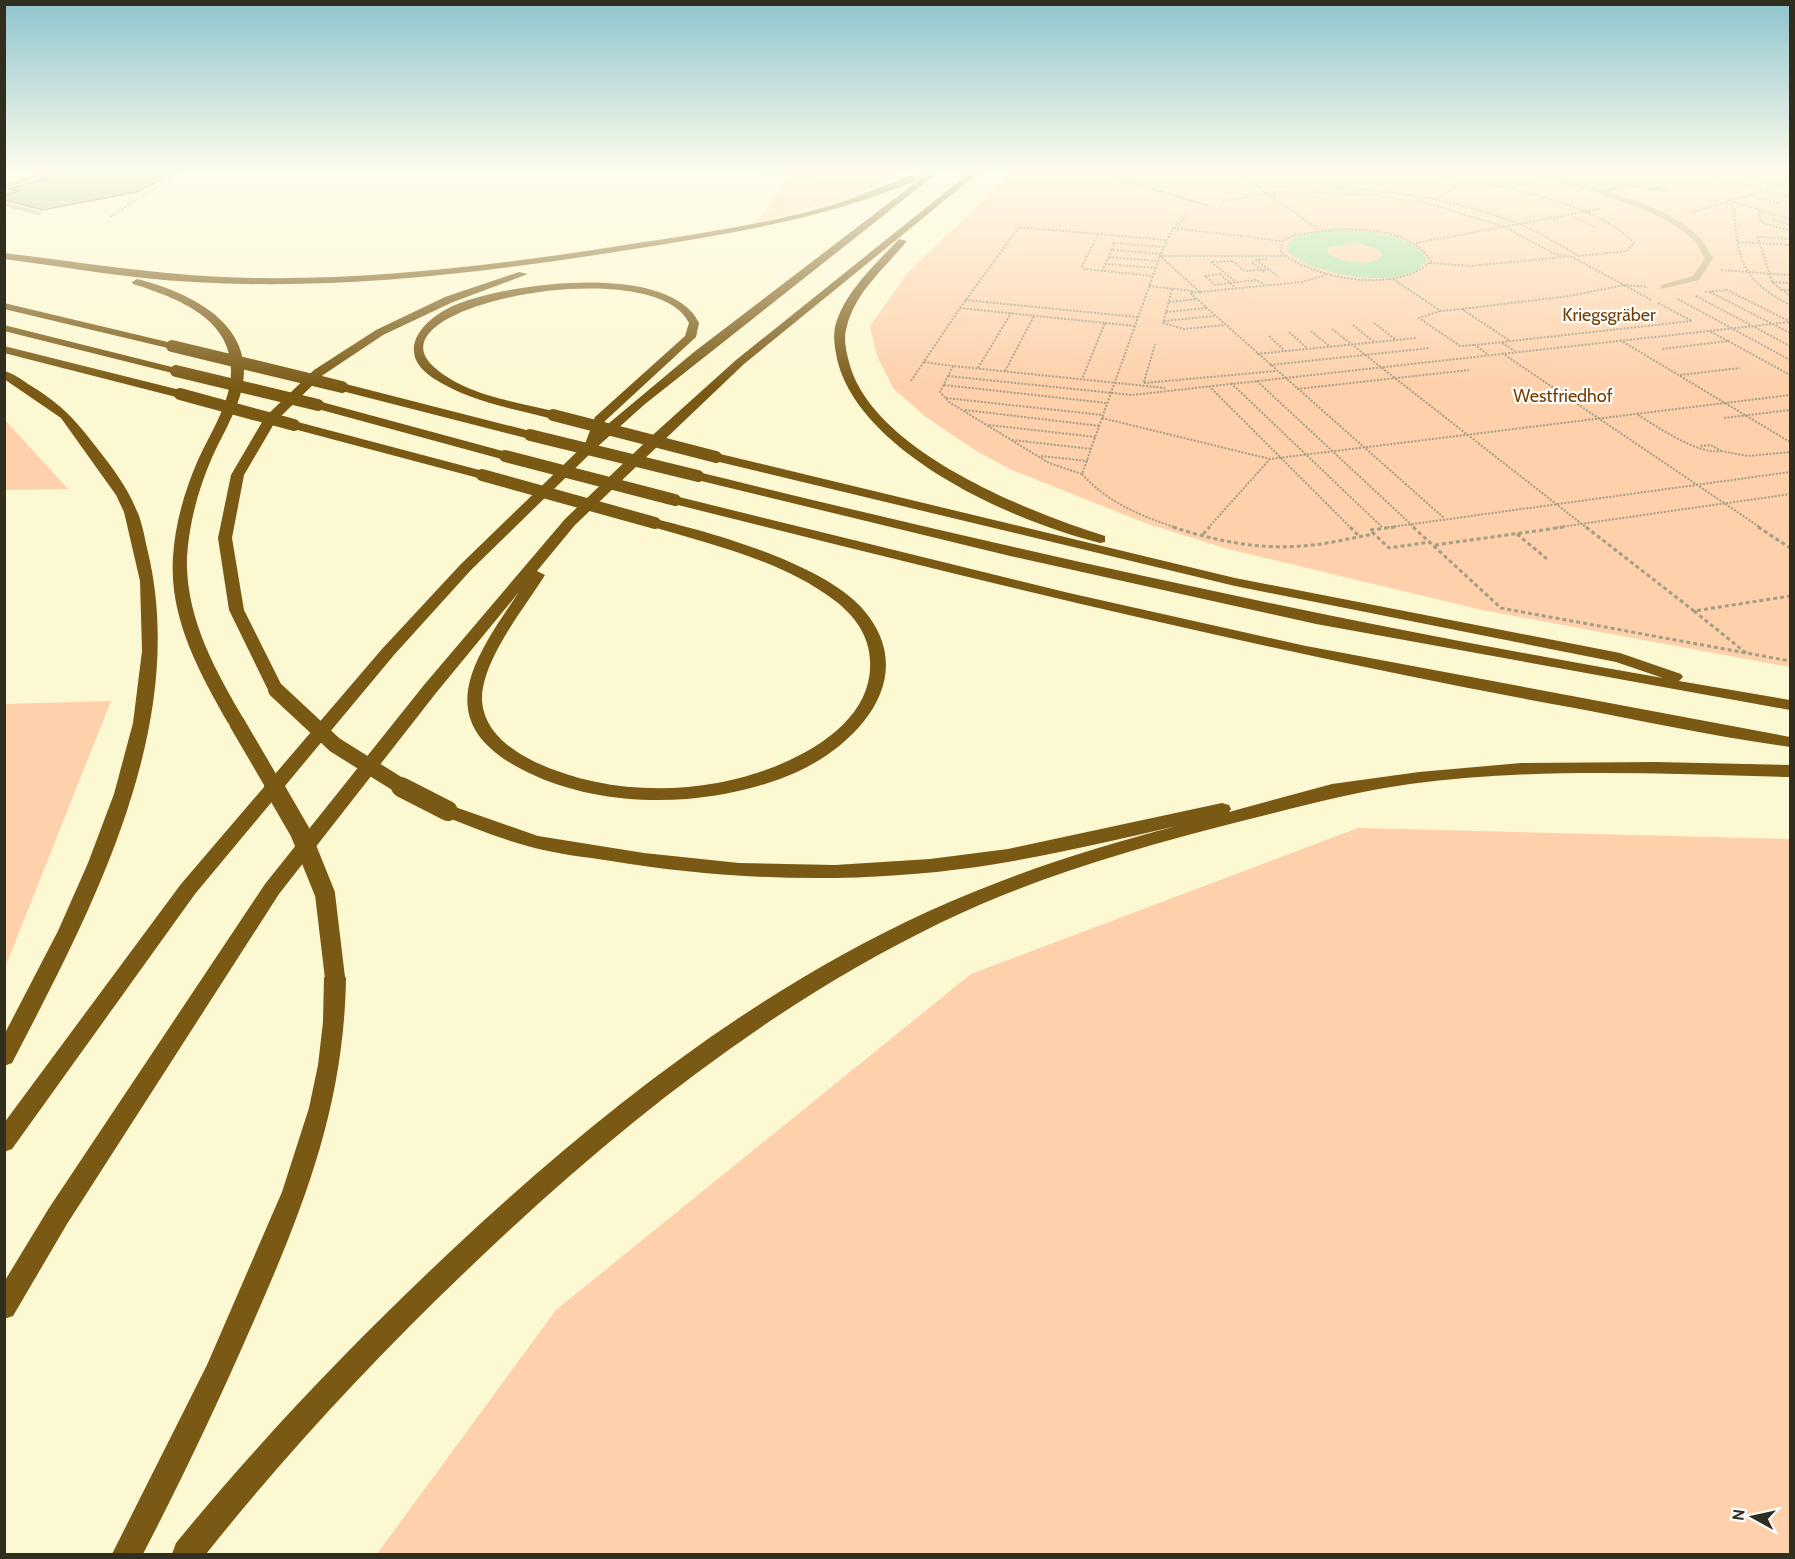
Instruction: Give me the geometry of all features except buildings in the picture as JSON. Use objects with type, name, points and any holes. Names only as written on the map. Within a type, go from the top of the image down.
[{"type":"highway","points":[[4,256],[192,279],[321,281],[467,272],[653,243]]},
{"type":"highway","points":[[4,1142],[189,889],[396,644],[498,534],[591,445],[698,354],[842,243]]},
{"type":"highway","points":[[4,1306],[58,1216],[272,889],[430,689],[570,522],[740,362],[887,243]]},
{"type":"highway","points":[[901,243],[851,303],[843,320],[838,343],[844,368],[855,390],[888,430],[918,455],[962,482],[1031,514],[1094,537],[1310,596]]},
{"type":"highway","points":[[617,249],[479,287],[382,328],[317,372],[289,396],[261,429],[245,454],[231,497],[227,522],[227,567],[242,628],[276,690],[330,744],[387,780],[448,811],[530,840],[629,858],[710,868],[882,871],[977,860],[1055,846],[1262,801],[1431,776],[1531,769],[1674,767],[1791,771]]},
{"type":"highway","points":[[57,263],[161,289],[190,302],[212,317],[228,333],[236,350],[238,369],[234,393],[193,494],[182,543],[180,571],[188,625],[196,649],[300,832],[325,894],[335,978],[336,1019],[331,1064],[319,1113],[285,1222],[172,1469],[127,1554]]},
{"type":"highway","points":[[591,445],[598,420],[690,338],[694,322],[680,306],[647,293],[617,287],[586,285],[536,288],[492,297],[459,308],[442,316],[424,333],[418,350],[423,362],[438,376],[486,396],[553,416],[716,457],[1235,582],[1620,658],[1725,694]]},
{"type":"highway","points":[[4,306],[342,387],[987,547],[1306,616],[1589,671],[1791,705]]},
{"type":"highway","points":[[4,328],[318,405],[505,456],[970,574],[1306,651],[1592,707],[1791,742]]},
{"type":"highway","points":[[4,349],[294,424],[655,523],[733,548],[798,573],[840,597],[863,619],[878,647],[879,680],[859,717],[833,741],[794,766],[741,784],[681,793],[608,792],[555,778],[509,755],[493,742],[479,719],[474,698],[477,682],[483,665],[570,522]]},
{"type":"highway","points":[[4,374],[64,414],[105,467],[130,511],[142,560],[149,622],[149,657],[141,723],[115,821],[65,942],[4,1057]]},
{"type":"highway","points":[[187,1554],[344,1371],[487,1232],[602,1131],[716,1047],[820,978],[918,924],[1016,881],[1139,842],[1344,789]]},
{"type":"lane","points":[[1660,288],[1688,283],[1696,278],[1708,258],[1703,246],[1699,243]]},
{"type":"path","points":[[911,381],[1005,243]]},
{"type":"path","points":[[1094,243],[1082,266],[1084,269],[1153,276]]},
{"type":"path","points":[[1102,271],[1113,243],[1164,248]]},
{"type":"path","points":[[1082,474],[1165,243]]},
{"type":"path","points":[[1281,243],[1280,248],[1284,256]]},
{"type":"path","points":[[1414,243],[1428,254],[1430,263]]},
{"type":"path","points":[[1534,243],[1555,254],[1570,257],[1624,285],[1692,321],[1460,346],[1419,318],[1462,307],[1569,296],[1624,285],[1660,288]]},
{"type":"path","points":[[1554,243],[1580,256]]},
{"type":"path","points":[[1445,519],[1190,293],[1302,282],[1322,275],[1392,278],[1417,273],[1430,263],[1470,266],[1570,257],[1627,251],[1634,243]]},
{"type":"path","points":[[1738,243],[1748,272],[1759,288],[1790,305]]},
{"type":"path","points":[[1753,243],[1791,245]]},
{"type":"path","points":[[1758,243],[1772,282],[1779,290],[1791,296]]},
{"type":"path","points":[[1112,250],[1160,255],[1284,256],[1303,267],[1335,276]]},
{"type":"path","points":[[1160,255],[1200,292]]},
{"type":"path","points":[[1108,257],[1158,261]]},
{"type":"path","points":[[1226,257],[1245,271],[1270,269]]},
{"type":"path","points":[[1267,259],[1256,260],[1279,277]]},
{"type":"path","points":[[1232,261],[1211,262],[1237,282]]},
{"type":"path","points":[[1252,262],[1265,273]]},
{"type":"path","points":[[1106,264],[1155,268]]},
{"type":"path","points":[[1703,267],[1791,274]]},
{"type":"path","points":[[1237,288],[1230,283],[1220,274],[1205,276],[1215,285],[1230,283],[1237,282],[1257,280],[1264,286]]},
{"type":"path","points":[[1392,278],[1441,311]]},
{"type":"path","points":[[1772,282],[1791,283]]},
{"type":"path","points":[[1149,286],[1200,292]]},
{"type":"path","points":[[1172,289],[1164,321],[1167,326],[1176,329],[1225,325]]},
{"type":"path","points":[[1727,290],[1790,322]]},
{"type":"path","points":[[1779,290],[1791,290]]},
{"type":"path","points":[[1710,292],[1791,333]]},
{"type":"path","points":[[1692,294],[1791,346]]},
{"type":"path","points":[[1672,296],[1791,360]]},
{"type":"path","points":[[1168,302],[1197,299]]},
{"type":"path","points":[[965,300],[1137,317]]},
{"type":"path","points":[[960,308],[1134,326]]},
{"type":"path","points":[[1166,312],[1207,308]]},
{"type":"path","points":[[1461,309],[1510,341]]},
{"type":"path","points":[[978,368],[1011,313]]},
{"type":"path","points":[[1005,371],[1034,316]]},
{"type":"path","points":[[1164,321],[1215,316]]},
{"type":"path","points":[[948,376],[1132,395],[1790,322]]},
{"type":"path","points":[[1082,379],[1105,323]]},
{"type":"path","points":[[1374,323],[1396,340]]},
{"type":"path","points":[[1353,325],[1374,342]]},
{"type":"path","points":[[1332,329],[1470,434],[1747,654]]},
{"type":"path","points":[[1709,330],[1791,375]]},
{"type":"path","points":[[1311,331],[1330,346]]},
{"type":"path","points":[[1289,332],[1307,349]]},
{"type":"path","points":[[1269,336],[1286,351]]},
{"type":"path","points":[[1257,354],[1416,338]]},
{"type":"path","points":[[1619,340],[1791,442]]},
{"type":"path","points":[[1662,349],[1728,341]]},
{"type":"path","points":[[1501,342],[1515,351]]},
{"type":"path","points":[[1143,384],[1155,344]]},
{"type":"path","points":[[1475,345],[1488,354]]},
{"type":"path","points":[[1269,365],[1430,348]]},
{"type":"path","points":[[1502,353],[1791,548]]},
{"type":"path","points":[[924,362],[1115,383],[1143,384],[1276,371]]},
{"type":"path","points":[[953,366],[940,392],[945,398],[1038,456],[1082,474],[1095,490],[1123,507],[1178,528],[1255,545],[1294,547],[1374,534]]},
{"type":"path","points":[[1679,375],[1740,368]]},
{"type":"path","points":[[1297,389],[1469,370]]},
{"type":"path","points":[[1257,380],[1501,608],[1791,661]]},
{"type":"path","points":[[1231,383],[1383,528]]},
{"type":"path","points":[[1143,384],[1172,389]]},
{"type":"path","points":[[944,385],[1107,403]]},
{"type":"path","points":[[1208,385],[1359,536]]},
{"type":"path","points":[[945,398],[1103,416],[1270,459],[1791,395]]},
{"type":"path","points":[[961,410],[1100,426]]},
{"type":"path","points":[[1724,418],[1791,410]]},
{"type":"path","points":[[1637,414],[1670,435],[1700,446],[1710,453],[1721,452],[1748,456],[1791,452]]},
{"type":"path","points":[[986,424],[1096,437]]},
{"type":"path","points":[[1011,440],[1092,449]]},
{"type":"path","points":[[1700,446],[1711,445],[1721,452]]},
{"type":"path","points":[[1038,456],[1088,461]]},
{"type":"path","points":[[1203,534],[1270,459]]},
{"type":"path","points":[[1431,542],[1389,548],[1370,530],[1791,472]]},
{"type":"path","points":[[1435,546],[1791,494]]},
{"type":"path","points":[[1517,534],[1547,559]]},
{"type":"path","points":[[1694,611],[1791,596]]},
{"type":"green space","name":"Westfriedhof","points":[[939,243],[1790,243],[1790,667],[1482,610],[1228,549],[1148,524],[1012,470],[978,452],[926,417],[894,389],[877,356],[870,326],[909,271]]},
{"type":"green space","points":[[5,420],[68,489],[5,490]]},
{"type":"green space","points":[[111,701],[6,965],[5,968],[5,704]]},
{"type":"green space","points":[[1358,828],[1790,839],[1790,1554],[377,1554],[556,1310],[971,974]]},
{"type":"shaded area","points":[[1288,243],[1409,243],[1427,260],[1416,270],[1400,276],[1358,277],[1336,273],[1299,260],[1287,251]],"holes":[[[1358,243],[1379,250],[1383,256],[1370,262],[1355,262],[1339,259],[1327,252],[1329,247]]]},
{"type":"park label","name":"Kriegsgräber","points":[[1609,315]]}]
